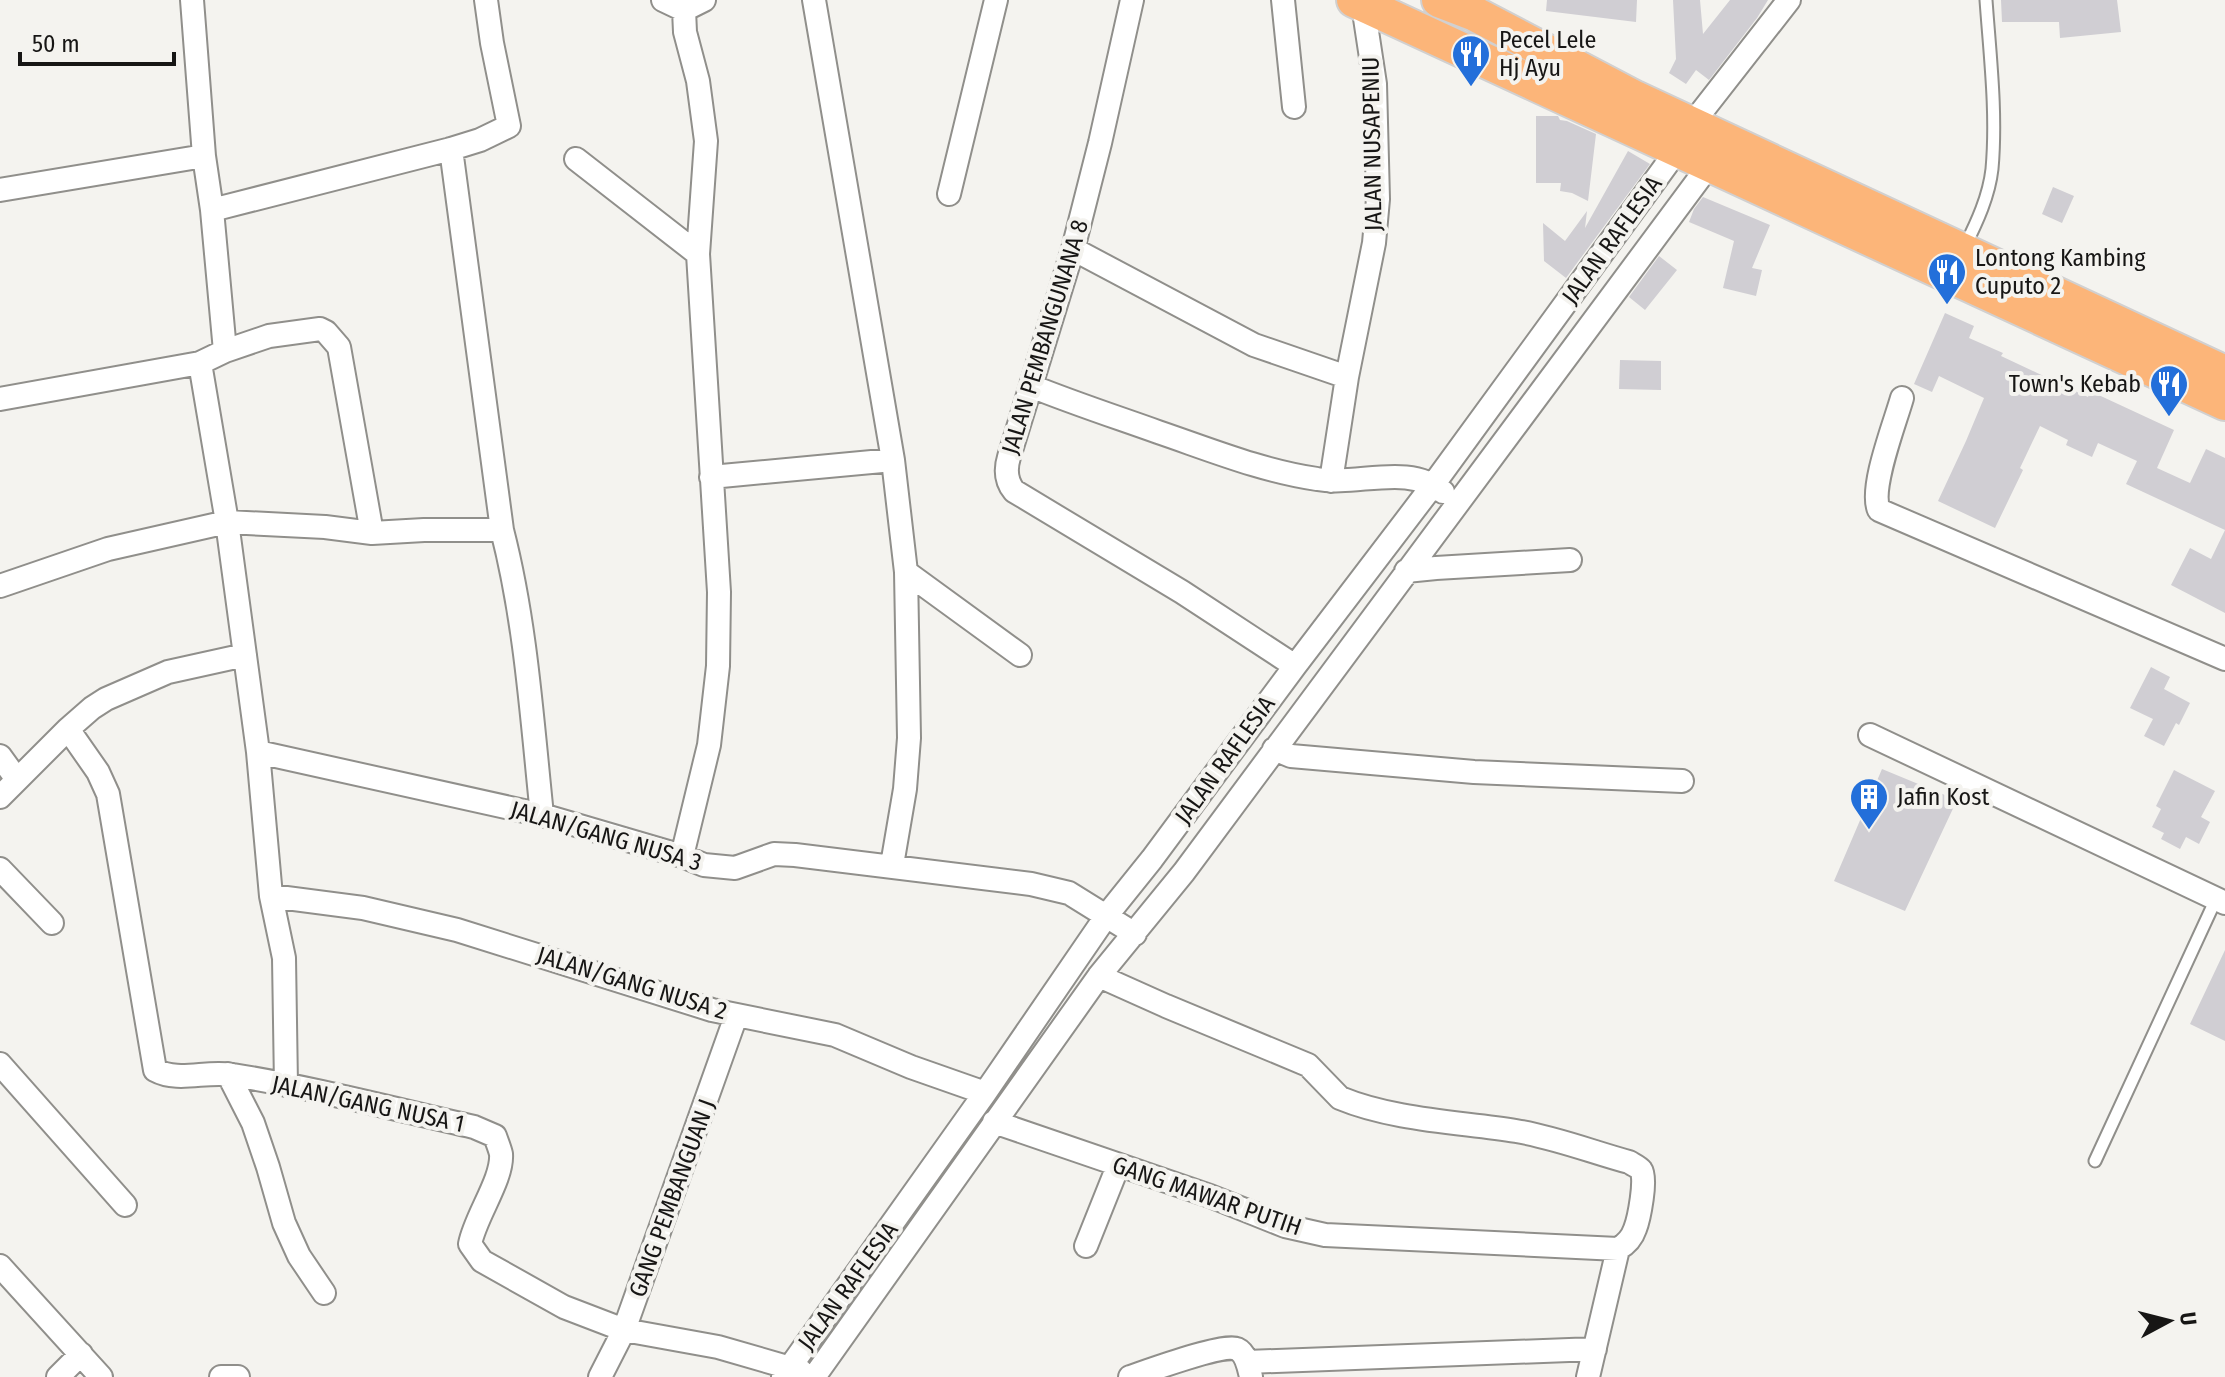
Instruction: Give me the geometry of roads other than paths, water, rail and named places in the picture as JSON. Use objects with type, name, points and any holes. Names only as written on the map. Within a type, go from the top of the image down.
[{"type":"main road","points":[[1439,0],[1480,7],[1635,98],[1698,145],[2225,403]]},
{"type":"main road","points":[[1359,2],[1962,252],[2225,373]]},
{"type":"street","points":[[192,0],[204,156],[225,351]]},
{"type":"street","points":[[212,210],[451,149],[509,126],[486,0]]},
{"type":"street","points":[[663,0],[694,5],[685,32],[698,81],[706,141],[698,254],[719,592],[718,666],[709,745],[682,856]]},
{"type":"street","points":[[814,0],[893,460],[906,572],[909,738],[905,789],[892,865]]},
{"type":"street","points":[[949,194],[996,0]]},
{"type":"street","name":"JALAN PEMBANGUNANA 8","points":[[1132,0],[1073,249],[1006,467],[1010,485],[1014,491],[1182,592],[1295,666]]},
{"type":"street","points":[[1283,0],[1294,107]]},
{"type":"street","points":[[1698,145],[1789,0]]},
{"type":"street","name":"JALAN NUSAPENIU","points":[[1331,481],[1347,377],[1374,243],[1378,199],[1375,84],[1359,2]]},
{"type":"street","name":"JALAN RAFLESIA","points":[[803,1374],[994,1122],[1021,1063],[1110,917],[1152,859],[1295,666],[1446,494],[1698,145]]},
{"type":"street","name":"JALAN RAFLESIA","points":[[803,1374],[985,1093],[1021,1063],[1099,976],[1184,872],[1406,571],[1446,494],[1698,145]]},
{"type":"street","points":[[451,149],[502,530],[524,648],[542,815]]},
{"type":"street","points":[[0,190],[204,156]]},
{"type":"street","points":[[576,159],[698,254]]},
{"type":"street","points":[[1073,249],[1254,345],[1347,377]]},
{"type":"street","points":[[0,399],[200,363],[269,336],[320,329],[339,347],[372,533]]},
{"type":"street","points":[[200,363],[227,522],[258,752],[271,896],[284,958],[286,1085]]},
{"type":"street","points":[[1031,386],[1240,461],[1331,481],[1386,477],[1419,479],[1446,494]]},
{"type":"street","points":[[1902,398],[1876,487],[1875,502],[1879,510],[2225,659]]},
{"type":"street","points":[[711,477],[893,460]]},
{"type":"street","points":[[0,586],[108,549],[227,522],[325,527],[372,533],[502,530]]},
{"type":"street","points":[[1406,571],[1570,560]]},
{"type":"street","points":[[906,572],[1020,655]]},
{"type":"street","points":[[0,797],[68,729],[92,708],[121,691],[168,672],[245,655]]},
{"type":"street","name":"JALAN/GANG NUSA 1","points":[[68,729],[98,772],[108,794],[155,1070],[167,1076],[228,1074],[286,1085],[474,1127],[495,1136],[501,1156],[495,1181],[470,1244],[482,1261],[564,1307],[624,1330],[718,1347],[803,1374]]},
{"type":"street","points":[[1870,735],[2221,901]]},
{"type":"street","points":[[1274,749],[1291,756],[1458,771],[1682,781]]},
{"type":"street","name":"JALAN/GANG NUSA 3","points":[[258,752],[542,815],[704,865],[735,868],[774,854],[892,865],[1031,884],[1069,893],[1133,933]]},
{"type":"street","points":[[0,756],[16,778]]},
{"type":"street","points":[[0,869],[52,923]]},
{"type":"street","name":"JALAN/GANG NUSA 2","points":[[271,896],[363,908],[457,930],[736,1016],[835,1035],[911,1067],[985,1093]]},
{"type":"street","points":[[1099,976],[1308,1065],[1340,1098],[1347,1101],[1385,1112],[1521,1132],[1629,1162],[1640,1168],[1642,1199],[1635,1231],[1618,1249],[1588,1377]]},
{"type":"street","name":"GANG PEMBANGUAN J","points":[[600,1377],[624,1330],[736,1016]]},
{"type":"street","points":[[0,1064],[125,1205]]},
{"type":"street","points":[[228,1074],[253,1123],[284,1223],[299,1256],[324,1293]]},
{"type":"street","name":"GANG MAWAR PUTIH","points":[[994,1122],[1210,1196],[1285,1226],[1325,1235],[1618,1249]]},
{"type":"street","points":[[1086,1246],[1118,1166]]},
{"type":"street","points":[[0,1266],[101,1377]]},
{"type":"street","points":[[1130,1377],[1225,1348],[1236,1348],[1249,1369],[1595,1349]]},
{"type":"street","points":[[58,1377],[81,1354]]},
{"type":"street","points":[[221,1377],[238,1377]]},
{"type":"lane","points":[[1962,252],[1979,217],[1992,172],[1993,109],[1986,0]]},
{"type":"lane","points":[[2095,1161],[2221,901]]},
{"type":"place","name":"Pecel Lele Hj Ayu","points":[[1471,88]]},
{"type":"place","name":"Lontong Kambing Cuputo 2","points":[[1947,306]]},
{"type":"place","name":"Town's Kebab","points":[[2169,418]]},
{"type":"place","name":"Jafin Kost","points":[[1869,831]]}]
